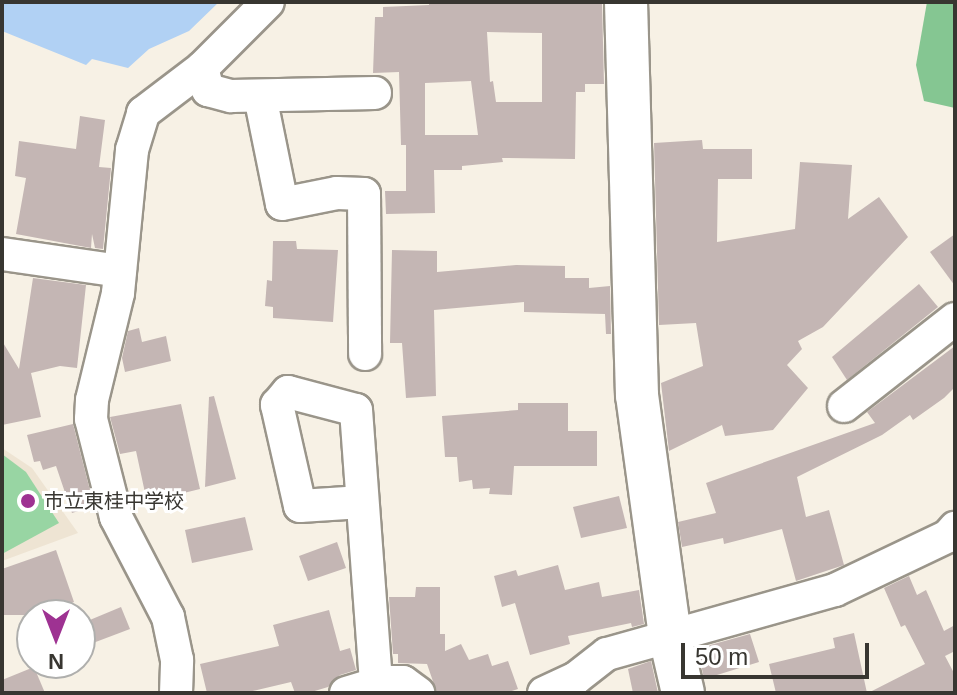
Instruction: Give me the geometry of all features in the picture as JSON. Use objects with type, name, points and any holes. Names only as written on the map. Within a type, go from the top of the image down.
[{"type":"main road","points":[[626,2],[637,395],[670,637],[683,693]]},
{"type":"street","points":[[176,693],[177,660],[168,617],[116,517],[91,419],[92,400],[120,271],[132,150],[143,113],[202,68],[268,2]]},
{"type":"street","points":[[202,68],[208,90],[231,96],[375,93]]},
{"type":"street","points":[[260,96],[282,204],[337,193],[364,194],[365,354]]},
{"type":"street","points":[[3,250],[120,271]]},
{"type":"street","points":[[844,406],[955,319]]},
{"type":"street","points":[[362,502],[361,688],[403,682],[418,693]]},
{"type":"street","points":[[544,693],[576,678],[607,654],[835,590],[948,536],[955,528]]},
{"type":"shaded area","name":"市立東桂中学校","points":[[2,448],[32,468],[78,533],[2,561]]},
{"type":"green space","points":[[927,2],[955,2],[955,108],[924,101],[916,65]]},
{"type":"green space","name":"市立東桂中学校","points":[[2,454],[26,472],[59,523],[2,554]]},
{"type":"water","points":[[2,2],[219,2],[189,31],[149,49],[128,68],[92,59],[86,65],[2,31]]},
{"type":"building","points":[[429,2],[602,2],[604,84],[585,84],[585,92],[576,92],[575,159],[502,158],[503,162],[462,166],[462,170],[434,170],[435,213],[386,214],[385,191],[406,191],[406,145],[401,145],[399,72],[373,73],[375,17],[383,17],[383,7],[429,5]],"holes":[[[487,32],[542,33],[542,102],[496,102],[493,81],[490,82]],[[471,81],[478,135],[425,135],[425,83]]]},
{"type":"building","points":[[80,116],[105,120],[99,167],[111,168],[103,249],[95,248],[92,234],[91,248],[16,234],[26,178],[15,176],[19,141],[76,149]]},
{"type":"building","points":[[702,140],[703,149],[752,149],[752,179],[718,179],[717,242],[795,229],[800,162],[852,165],[848,219],[879,197],[908,237],[823,327],[798,341],[802,349],[787,365],[808,388],[773,430],[725,436],[722,425],[669,451],[661,383],[703,366],[696,323],[659,325],[654,143]]},
{"type":"building","points":[[955,234],[955,286],[930,252]]},
{"type":"building","points":[[273,241],[296,241],[297,249],[338,250],[333,322],[273,318],[273,307],[265,306],[267,280],[272,281]]},
{"type":"building","points":[[392,250],[437,251],[437,272],[516,265],[565,266],[565,278],[589,278],[589,288],[610,286],[611,334],[606,334],[605,314],[524,312],[524,302],[434,310],[436,396],[406,398],[402,343],[390,343]]},
{"type":"building","points":[[33,278],[86,285],[77,368],[60,366],[31,373],[41,417],[2,425],[2,341],[19,369]]},
{"type":"building","points":[[919,284],[938,307],[847,380],[832,357]]},
{"type":"building","points":[[139,328],[142,342],[166,336],[171,361],[125,372],[122,358],[128,331]]},
{"type":"building","points":[[955,346],[955,387],[944,398],[913,420],[910,415],[882,435],[797,477],[806,517],[829,510],[844,565],[796,581],[782,529],[724,544],[723,538],[682,547],[678,522],[716,513],[706,483],[875,423],[867,412]]},
{"type":"building","points":[[214,396],[236,479],[205,487],[209,397]]},
{"type":"building","points":[[518,403],[568,403],[568,431],[597,431],[597,466],[514,466],[512,495],[489,494],[490,488],[473,489],[472,480],[459,482],[457,457],[445,457],[442,416],[518,410]]},
{"type":"building","points":[[181,404],[200,489],[147,502],[136,451],[120,454],[110,417]]},
{"type":"building","points":[[73,424],[94,506],[72,513],[56,466],[43,470],[40,461],[34,462],[27,435]]},
{"type":"building","points":[[619,496],[627,528],[581,538],[573,507]]},
{"type":"building","points":[[245,517],[253,550],[192,563],[185,530]]},
{"type":"building","points":[[337,542],[346,568],[308,581],[299,556]]},
{"type":"building","points":[[56,550],[73,599],[16,599],[16,615],[2,615],[2,569]]},
{"type":"building","points":[[558,565],[565,590],[599,582],[602,597],[639,590],[644,624],[632,627],[631,623],[568,636],[570,644],[530,655],[515,603],[502,607],[494,576],[516,570],[518,576]]},
{"type":"building","points":[[909,576],[917,595],[926,590],[944,631],[955,625],[955,651],[945,656],[955,675],[955,693],[868,693],[925,664],[905,625],[901,627],[884,588]]},
{"type":"building","points":[[416,587],[440,587],[440,634],[445,634],[445,651],[461,644],[469,660],[488,654],[492,666],[508,661],[518,689],[506,693],[437,693],[427,664],[398,663],[398,654],[393,654],[389,597],[415,597]]},
{"type":"building","points":[[121,607],[130,629],[96,642],[96,617]]},
{"type":"building","points":[[329,610],[340,651],[350,648],[356,670],[340,675],[328,687],[308,693],[295,693],[291,682],[244,693],[207,693],[200,664],[279,646],[273,625]]},
{"type":"building","points":[[854,633],[867,693],[776,693],[769,664],[835,648],[833,638]]},
{"type":"building","points":[[750,634],[759,662],[704,679],[700,659],[706,656],[703,647]]},
{"type":"building","points":[[651,661],[658,693],[633,693],[628,669]]},
{"type":"building","points":[[16,674],[16,679],[39,679],[45,693],[2,693],[2,680]]},
{"type":"place","name":"市立東桂中学校","points":[[28,501]]}]
